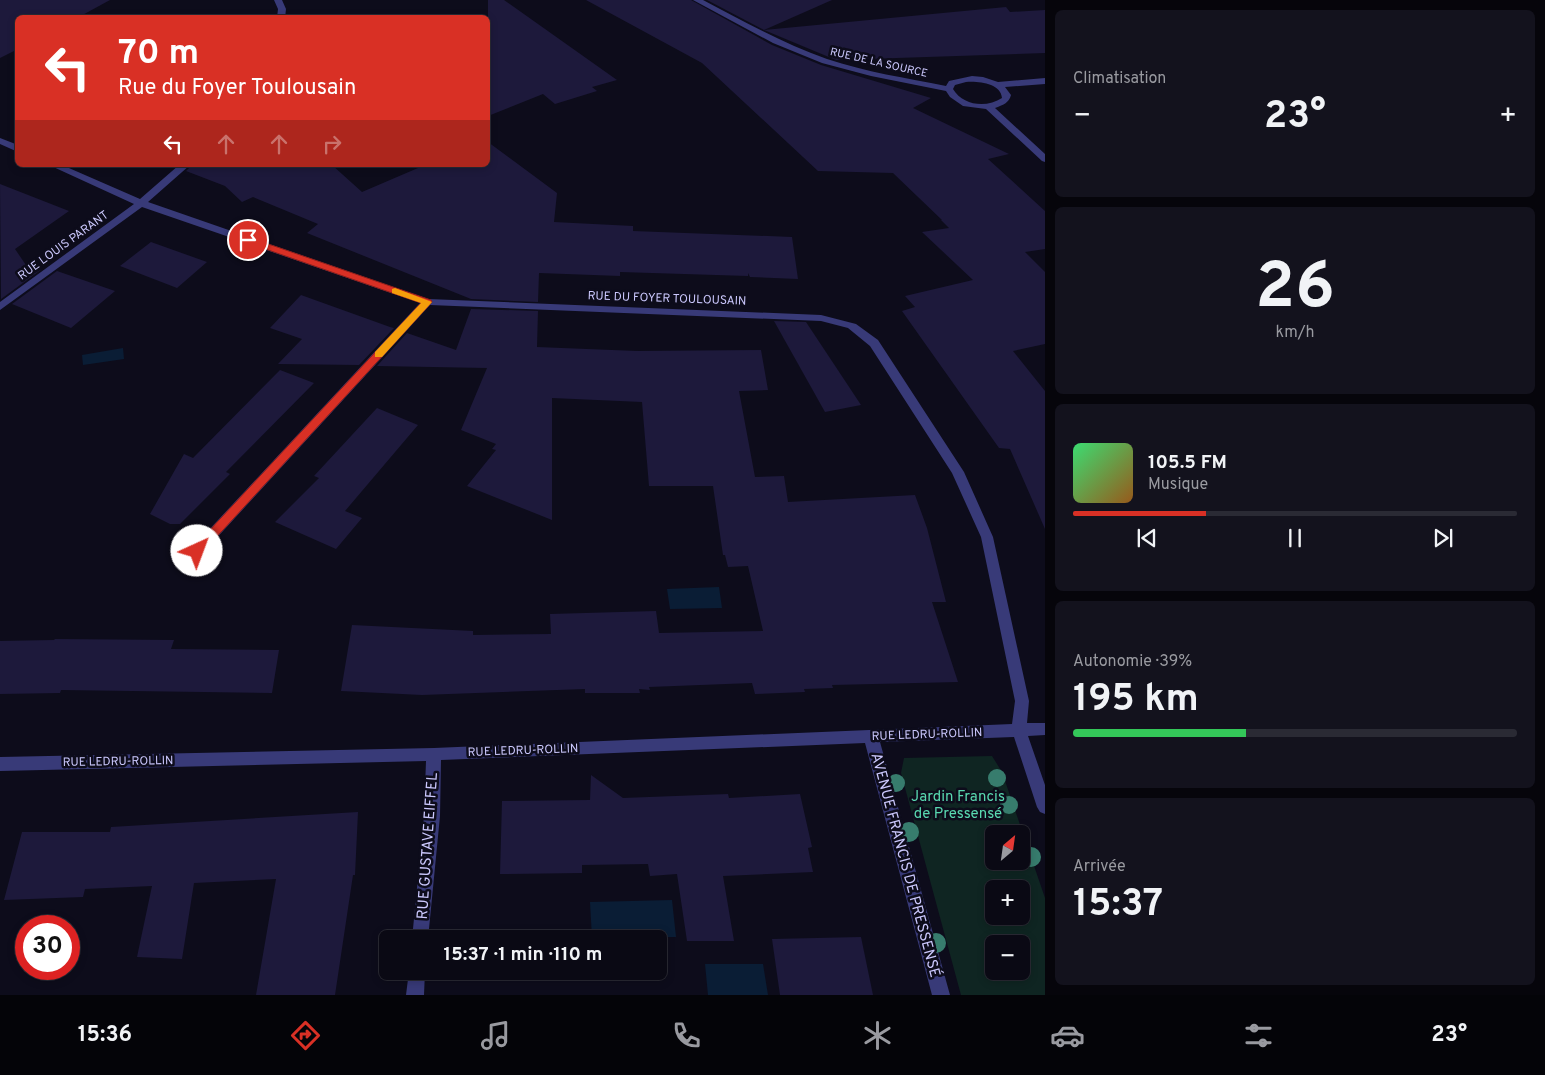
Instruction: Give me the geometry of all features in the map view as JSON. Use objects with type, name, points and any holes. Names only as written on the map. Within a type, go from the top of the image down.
[{"type":"street","points":[[278,0],[282,9],[282,15]]},
{"type":"street","name":"RUE DE LA SOURCE","points":[[697,0],[795,49],[826,62],[949,89]]},
{"type":"street","points":[[998,85],[1007,95],[1006,100],[989,107],[967,104],[955,99],[949,89],[952,83],[966,78],[982,79],[998,85],[1045,81]]},
{"type":"street","points":[[989,107],[1045,159]]},
{"type":"street","points":[[0,142],[15,148]]},
{"type":"street","name":"RUE DU FOYER TOULOUSAIN","points":[[59,167],[141,203],[427,302],[821,318],[852,326],[874,343],[958,472],[987,537],[1022,701],[1019,730]]},
{"type":"street","name":"RUE LOUIS PARANT","points":[[0,307],[141,203],[183,167]]},
{"type":"street","points":[[197,551],[427,302]]},
{"type":"street","points":[[1019,730],[1045,807]]},
{"type":"street","name":"RUE LEDRU-ROLLIN","points":[[0,764],[434,754],[1045,730]]},
{"type":"street","name":"AVENUE FRANCIS DE PRESSENSÉ","points":[[871,736],[941,995]]},
{"type":"street","name":"RUE GUSTAVE EIFFEL","points":[[421,930],[432,816],[434,754]]},
{"type":"street","points":[[415,995],[416,980]]},
{"type":"green space","name":"Jardin Francis de Pressensé","points":[[992,756],[1002,772],[1020,825],[985,825],[985,870],[1030,870],[1030,854],[1045,898],[1045,995],[961,995],[901,773],[904,758]]},
{"type":"water","points":[[123,348],[124,359],[83,365],[82,355]]},
{"type":"water","points":[[719,587],[722,608],[670,609],[667,589]]},
{"type":"water","points":[[672,900],[676,937],[667,937],[667,930],[592,930],[590,902]]},
{"type":"water","points":[[705,964],[763,964],[768,995],[708,995]]},
{"type":"building","points":[[0,0],[110,0],[82,15],[15,15],[15,50],[0,58]]},
{"type":"building","points":[[488,0],[504,0],[617,80],[592,87],[597,91],[555,104],[543,94],[490,115],[490,15],[488,15]]},
{"type":"building","points":[[586,0],[691,0],[772,45],[821,65],[931,98],[913,108],[1009,154],[988,159],[1045,211],[1045,249],[1025,252],[1045,272],[1045,344],[1013,351],[1045,391],[1045,529],[1010,449],[999,448],[902,311],[915,307],[905,296],[973,280],[922,232],[949,228],[893,173],[818,171],[702,63]]},
{"type":"building","points":[[707,0],[832,0],[764,30]]},
{"type":"building","points":[[1006,7],[1010,12],[1045,10],[1045,53],[836,60],[764,30]]},
{"type":"building","points":[[490,143],[557,193],[554,222],[633,226],[633,231],[792,237],[798,279],[750,277],[748,273],[748,276],[620,272],[620,276],[539,273],[538,302],[471,299],[307,233],[318,224],[253,197],[242,202],[225,186],[186,171],[190,167],[334,167],[362,192],[420,167],[490,167]]},
{"type":"building","points":[[0,184],[69,211],[15,249],[32,274],[42,269],[1,299]]},
{"type":"building","points":[[151,242],[207,262],[177,288],[120,266]]},
{"type":"building","points":[[57,271],[115,291],[71,328],[12,304]]},
{"type":"building","points":[[301,295],[394,328],[359,365],[278,364],[302,339],[270,328]]},
{"type":"building","points":[[471,309],[538,311],[537,347],[637,351],[761,350],[768,390],[739,391],[755,477],[784,476],[788,502],[915,495],[927,528],[946,602],[932,602],[958,682],[832,685],[833,688],[804,689],[805,692],[755,694],[752,683],[649,687],[650,690],[639,689],[640,693],[585,693],[585,689],[422,695],[341,691],[352,625],[473,631],[473,635],[551,634],[550,614],[656,611],[659,633],[763,631],[748,566],[728,567],[725,555],[723,555],[713,486],[649,486],[642,402],[552,398],[552,520],[467,486],[496,450],[492,449],[496,444],[461,430],[487,368],[377,366],[407,333],[456,350]]},
{"type":"building","points":[[774,321],[806,322],[861,405],[825,412]]},
{"type":"building","points":[[280,370],[314,383],[226,472],[230,474],[180,524],[170,524],[150,514],[184,454],[193,458]]},
{"type":"building","points":[[377,408],[418,425],[345,511],[362,518],[336,549],[275,522],[319,478],[314,476]]},
{"type":"building","points":[[55,639],[174,640],[171,649],[279,650],[272,693],[61,690],[60,693],[0,694],[0,641]]},
{"type":"building","points":[[591,775],[623,798],[728,794],[729,798],[800,794],[812,847],[808,848],[813,872],[723,876],[734,941],[687,941],[677,874],[650,876],[648,864],[582,865],[582,873],[500,874],[502,801],[590,800]]},
{"type":"building","points":[[358,812],[355,875],[353,875],[335,995],[256,995],[276,879],[194,883],[182,959],[137,957],[152,886],[85,889],[83,897],[4,900],[22,832],[110,832],[111,827]]},
{"type":"building","points":[[861,937],[873,995],[780,995],[772,939]]},
{"type":"slow traffic","points":[[378,355],[427,302],[395,291]]},
{"type":"route","points":[[197,551],[427,302],[248,240]]}]
